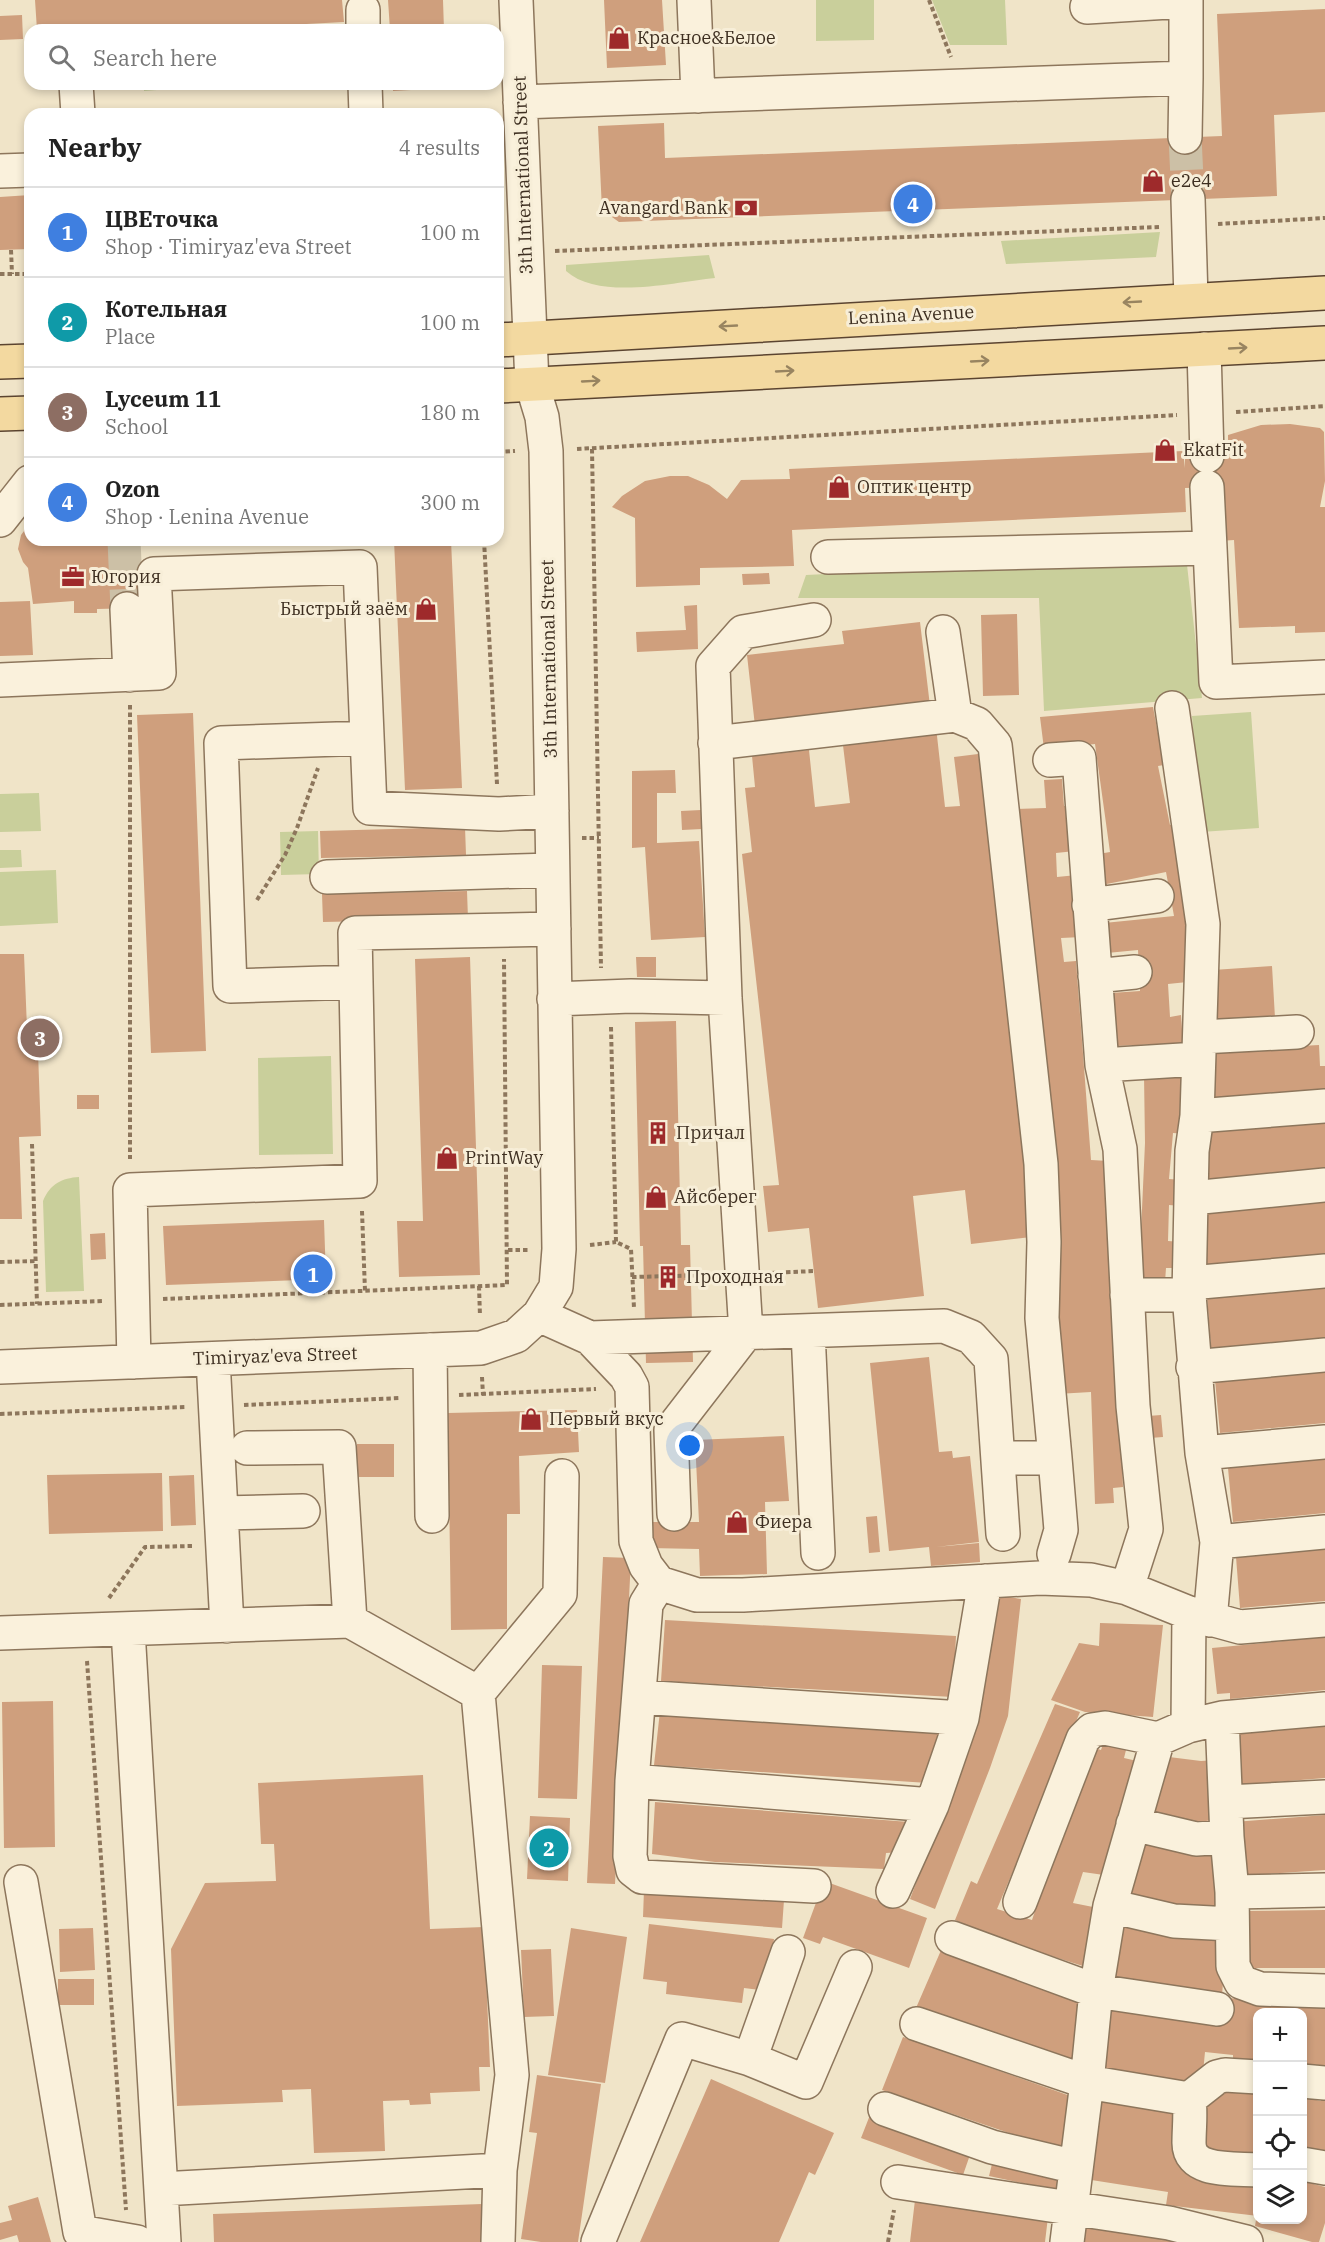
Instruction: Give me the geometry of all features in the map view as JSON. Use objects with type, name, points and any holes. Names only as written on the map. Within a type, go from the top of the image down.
[{"type":"main road","name":"Lenina Avenue","points":[[504,340],[1325,293]]},
{"type":"main road","points":[[504,386],[1204,349],[1323,348]]},
{"type":"main road","points":[[0,362],[24,361]]},
{"type":"main road","points":[[0,414],[24,413]]},
{"type":"street","name":"3th International Street","points":[[516,0],[513,123],[526,253],[532,384],[542,417],[546,451],[559,1249],[556,1287],[539,1315]]},
{"type":"street","points":[[694,0],[698,96]]},
{"type":"street","points":[[1087,7],[1186,1],[1185,137]]},
{"type":"street","points":[[513,123],[698,96],[1186,78]]},
{"type":"street","points":[[76,90],[78,108]]},
{"type":"street","points":[[365,90],[366,108]]},
{"type":"street","points":[[0,171],[24,170]]},
{"type":"street","points":[[1189,213],[1191,299]]},
{"type":"street","points":[[1204,349],[1216,682],[1325,677]]},
{"type":"street","points":[[0,520],[24,490]]},
{"type":"street","points":[[828,557],[1210,548]]},
{"type":"street","points":[[0,680],[159,673],[154,574],[360,567],[370,808],[499,814],[552,811]]},
{"type":"street","points":[[127,609],[129,675]]},
{"type":"street","points":[[674,1514],[671,1430],[746,1334],[725,998],[712,666],[743,632],[814,620]]},
{"type":"street","points":[[943,632],[955,715]]},
{"type":"street","points":[[1172,708],[1203,924],[1197,1116],[1192,1151],[1190,1289],[1193,1367],[1202,1453],[1217,1542],[1200,1616],[1188,1726]]},
{"type":"street","points":[[716,743],[955,715],[977,724],[995,746],[1041,1164],[1044,1242],[1042,1318],[1061,1530],[1054,1554]]},
{"type":"street","points":[[356,982],[230,986],[221,743],[367,738]]},
{"type":"street","points":[[1050,760],[1079,758],[1074,862],[1089,905],[1102,1065],[1120,1149],[1133,1406],[1146,1529],[1127,1588]]},
{"type":"street","points":[[327,877],[552,870]]},
{"type":"street","points":[[1089,905],[1157,896]]},
{"type":"street","points":[[134,1362],[130,1190],[360,1181],[355,933],[554,929]]},
{"type":"street","points":[[1095,976],[1136,972]]},
{"type":"street","points":[[554,999],[631,996],[725,998]]},
{"type":"street","points":[[1102,1065],[1297,1032]]},
{"type":"street","points":[[1197,1116],[1325,1106]]},
{"type":"street","points":[[1192,1198],[1325,1185]]},
{"type":"street","points":[[1127,1295],[1325,1271]]},
{"type":"street","points":[[539,1315],[590,1338],[627,1376],[632,1387],[636,1541],[646,1566],[658,1583],[697,1595],[743,1595],[1040,1578],[1091,1580],[1127,1588],[1200,1616],[1240,1628],[1325,1620]]},
{"type":"street","name":"Timiryaz'eva Street","points":[[0,1367],[481,1348],[516,1336],[539,1315]]},
{"type":"street","points":[[590,1338],[944,1326],[971,1337],[991,1359],[1004,1534]]},
{"type":"street","points":[[808,1331],[818,1553]]},
{"type":"street","points":[[430,1350],[432,1516]]},
{"type":"street","points":[[1193,1367],[1325,1355]]},
{"type":"street","points":[[213,1359],[226,1626]]},
{"type":"street","points":[[1202,1453],[1325,1442]]},
{"type":"street","points":[[247,1448],[339,1447],[350,1621]]},
{"type":"street","points":[[998,1458],[1055,1458]]},
{"type":"street","points":[[498,2242],[500,2170],[512,2075],[478,1693],[560,1594],[562,1476]]},
{"type":"street","points":[[221,1513],[303,1511]]},
{"type":"street","points":[[1217,1542],[1325,1532]]},
{"type":"street","points":[[893,1891],[932,1805],[962,1718],[985,1581]]},
{"type":"street","points":[[658,1583],[646,1604],[632,1781],[630,1856],[633,1870],[642,1877],[814,1886]]},
{"type":"street","points":[[0,1634],[350,1621],[478,1693]]},
{"type":"street","points":[[128,1630],[136,1799],[164,2242]]},
{"type":"street","points":[[639,1697],[962,1718]]},
{"type":"street","points":[[1020,1902],[1083,1739],[1092,1730],[1105,1728],[1158,1739],[1188,1726],[1222,1718],[1325,1709]]},
{"type":"street","points":[[1222,1718],[1232,1892],[1233,1966],[1241,1982],[1260,1989],[1325,1991]]},
{"type":"street","points":[[1066,2242],[1087,2082],[1096,1991],[1110,1906],[1158,1739]]},
{"type":"street","points":[[632,1781],[932,1805]]},
{"type":"street","points":[[1227,1802],[1325,1797]]},
{"type":"street","points":[[1133,1824],[1196,1839],[1227,1836]]},
{"type":"street","points":[[21,1882],[80,2232],[137,2242]]},
{"type":"street","points":[[1232,1892],[1325,1890]]},
{"type":"street","points":[[1110,1906],[1174,1920],[1231,1924]]},
{"type":"street","points":[[952,1938],[1096,1991],[1217,2009]]},
{"type":"street","points":[[750,2059],[788,1952]]},
{"type":"street","points":[[598,2242],[682,2039],[750,2059],[806,2082],[855,1967]]},
{"type":"street","points":[[917,2024],[1087,2082],[1189,2099],[1217,2077],[1225,2074],[1253,2077]]},
{"type":"street","points":[[1307,2081],[1325,2083]]},
{"type":"street","points":[[1189,2099],[1191,2115],[1189,2146],[1195,2158],[1208,2166],[1253,2170]]},
{"type":"street","points":[[885,2109],[992,2147],[1076,2167]]},
{"type":"street","points":[[1307,2165],[1325,2168]]},
{"type":"street","points":[[161,2189],[500,2170]]},
{"type":"street","points":[[898,2182],[1169,2223],[1246,2242]]},
{"type":"path","points":[[929,0],[961,86]]},
{"type":"path","points":[[526,253],[1189,213],[1325,218]]},
{"type":"path","points":[[11,250],[12,274]]},
{"type":"path","points":[[0,274],[24,274]]},
{"type":"path","points":[[546,451],[1325,406]]},
{"type":"path","points":[[592,449],[602,998],[611,1017],[616,1242],[631,1250],[636,1336]]},
{"type":"path","points":[[484,546],[499,814]]},
{"type":"path","points":[[129,675],[130,1190]]},
{"type":"path","points":[[252,909],[285,855],[329,739]]},
{"type":"path","points":[[0,1305],[507,1285],[503,929]]},
{"type":"path","points":[[32,1144],[37,1304]]},
{"type":"path","points":[[360,1181],[365,1291]]},
{"type":"path","points":[[0,1262],[36,1261]]},
{"type":"path","points":[[632,1277],[644,1277]]},
{"type":"path","points":[[0,1414],[632,1387]]},
{"type":"green space","points":[[816,0],[874,0],[874,40],[816,41]]},
{"type":"green space","points":[[932,0],[1005,0],[1007,45],[950,45]]},
{"type":"green space","points":[[1160,232],[1156,257],[1006,264],[1001,241]]},
{"type":"green space","points":[[709,255],[715,278],[659,285],[617,287],[598,285],[580,280],[566,271],[566,265]]},
{"type":"green space","points":[[1186,556],[1202,698],[1044,711],[1039,598],[798,598],[806,575]]},
{"type":"green space","points":[[1251,712],[1259,828],[1201,832],[1192,716]]},
{"type":"green space","points":[[39,793],[41,831],[0,832],[0,794]]},
{"type":"green space","points":[[318,831],[319,874],[281,875],[280,832]]},
{"type":"green space","points":[[0,850],[21,850],[22,867],[0,868]]},
{"type":"green space","points":[[56,870],[58,923],[0,926],[0,872]]},
{"type":"green space","points":[[331,1056],[333,1154],[259,1155],[258,1058]]},
{"type":"green space","points":[[79,1177],[84,1291],[46,1292],[43,1201],[49,1190],[57,1183]]},
{"type":"building","points":[[35,0],[342,0],[344,22],[307,24],[37,24]]},
{"type":"building","points":[[388,0],[443,0],[444,24],[390,24]]},
{"type":"building","points":[[604,0],[662,0],[666,65],[607,68]]},
{"type":"building","points":[[1325,9],[1325,112],[1274,115],[1277,196],[619,222],[602,210],[598,126],[664,123],[665,158],[1222,136],[1217,14]]},
{"type":"building","points":[[22,15],[23,39],[0,40],[0,16]]},
{"type":"building","points":[[24,195],[24,249],[0,250],[0,197]]},
{"type":"building","points":[[1290,424],[1320,428],[1324,432],[1325,481],[1320,507],[1325,507],[1325,632],[1295,633],[1295,626],[1239,628],[1234,540],[1219,541],[1218,487],[1185,488],[1186,512],[792,530],[794,566],[700,568],[700,585],[636,587],[635,518],[612,507],[622,496],[645,481],[670,476],[688,476],[709,485],[727,499],[741,480],[790,479],[789,469],[1183,451],[1185,468],[1185,456],[1228,455],[1228,435],[1261,425]]},
{"type":"building","points":[[24,531],[24,546],[135,546],[138,608],[97,609],[97,613],[74,613],[74,601],[33,604],[28,568],[18,549]]},
{"type":"building","points":[[394,546],[451,546],[462,788],[405,790]]},
{"type":"building","points":[[769,573],[770,584],[743,585],[742,574]]},
{"type":"building","points":[[30,601],[33,655],[0,656],[0,602]]},
{"type":"building","points":[[697,605],[698,649],[637,652],[636,632],[686,630],[684,606]]},
{"type":"building","points":[[1017,614],[1019,695],[983,696],[981,615]]},
{"type":"building","points":[[920,622],[930,706],[755,726],[747,655],[844,644],[842,631]]},
{"type":"building","points":[[1153,707],[1164,765],[1158,766],[1170,825],[1180,823],[1197,981],[1168,984],[1170,1017],[1181,1015],[1183,1043],[1115,1046],[1111,993],[1140,991],[1138,950],[1107,953],[1104,923],[1174,916],[1166,872],[1097,886],[1093,855],[1110,852],[1095,744],[1044,749],[1040,717]]},
{"type":"building","points":[[193,713],[206,1051],[151,1053],[137,715]]},
{"type":"building","points":[[936,727],[945,807],[960,806],[954,757],[986,753],[1040,1236],[971,1244],[965,1190],[913,1196],[924,1296],[818,1308],[809,1228],[768,1232],[763,1186],[779,1185],[742,854],[752,852],[745,788],[755,787],[752,756],[809,750],[815,807],[850,803],[842,737]]},
{"type":"building","points":[[675,770],[676,793],[657,793],[657,843],[699,841],[705,937],[651,940],[645,847],[632,848],[632,771]]},
{"type":"building","points":[[1062,779],[1064,806],[1072,806],[1075,851],[1056,853],[1057,877],[1077,875],[1082,937],[1061,938],[1064,962],[1076,961],[1091,1160],[1109,1161],[1123,1487],[1113,1488],[1114,1503],[1095,1504],[1091,1392],[1057,1394],[1059,1322],[1052,1199],[1013,809],[1046,808],[1044,780]]},
{"type":"building","points":[[701,810],[702,829],[682,830],[681,811]]},
{"type":"building","points":[[465,827],[466,855],[321,858],[320,831]]},
{"type":"building","points":[[467,891],[468,919],[323,922],[322,894]]},
{"type":"building","points":[[0,954],[24,954],[28,1053],[38,1052],[41,1136],[19,1137],[22,1219],[0,1219]]},
{"type":"building","points":[[470,957],[480,1275],[399,1277],[397,1221],[423,1221],[415,959]]},
{"type":"building","points":[[636,957],[656,957],[656,977],[637,977]]},
{"type":"building","points":[[1272,966],[1275,1018],[1216,1023],[1213,970]]},
{"type":"building","name":"Причал","points":[[676,1021],[681,1245],[690,1245],[693,1362],[646,1363],[643,1246],[640,1246],[635,1022]]},
{"type":"building","points":[[1319,1045],[1320,1066],[1325,1066],[1325,1096],[1210,1102],[1210,1051]]},
{"type":"building","points":[[1192,1074],[1187,1134],[1173,1133],[1169,1179],[1183,1180],[1181,1206],[1169,1205],[1168,1241],[1181,1242],[1180,1268],[1166,1268],[1165,1282],[1142,1280],[1143,1253],[1140,1253],[1145,1143],[1144,1075]]},
{"type":"building","points":[[77,1095],[99,1095],[99,1109],[77,1109]]},
{"type":"building","points":[[1325,1116],[1325,1171],[1204,1182],[1200,1129]]},
{"type":"building","points":[[1325,1202],[1325,1254],[1205,1265],[1200,1213]]},
{"type":"building","points":[[324,1220],[326,1279],[166,1285],[163,1226]]},
{"type":"building","points":[[105,1233],[106,1259],[91,1260],[90,1234]]},
{"type":"building","points":[[1325,1287],[1325,1339],[1211,1349],[1207,1296]]},
{"type":"building","points":[[929,1357],[939,1452],[952,1451],[953,1458],[970,1456],[979,1542],[936,1547],[979,1543],[980,1562],[931,1566],[929,1547],[889,1551],[870,1363]]},
{"type":"building","points":[[1325,1370],[1325,1423],[1220,1433],[1215,1380]]},
{"type":"building","points":[[577,1410],[579,1452],[519,1456],[520,1514],[507,1514],[507,1629],[451,1630],[448,1413]]},
{"type":"building","points":[[1161,1415],[1163,1437],[1150,1438],[1148,1416]]},
{"type":"building","points":[[784,1436],[789,1501],[765,1502],[767,1574],[700,1576],[699,1549],[649,1548],[648,1522],[699,1522],[695,1440]]},
{"type":"building","points":[[357,1444],[394,1444],[394,1477],[357,1477]]},
{"type":"building","points":[[1325,1459],[1325,1513],[1233,1522],[1228,1468]]},
{"type":"building","points":[[162,1473],[163,1531],[49,1534],[47,1475]]},
{"type":"building","points":[[194,1475],[196,1525],[171,1526],[169,1476]]},
{"type":"building","points":[[877,1516],[880,1552],[869,1553],[866,1517]]},
{"type":"building","points":[[1325,1549],[1325,1601],[1240,1608],[1236,1557]]},
{"type":"building","points":[[603,1557],[631,1558],[615,1884],[587,1883]]},
{"type":"building","points":[[997,1595],[1021,1599],[1008,1716],[935,1909],[910,1899],[964,1759]]},
{"type":"building","points":[[665,1620],[956,1636],[953,1697],[661,1681]]},
{"type":"building","points":[[1100,1623],[1163,1625],[1153,1717],[1085,1712],[1051,1700],[1079,1643],[1099,1646]]},
{"type":"building","points":[[1325,1637],[1325,1690],[1230,1699],[1230,1693],[1217,1694],[1212,1648]]},
{"type":"building","points":[[542,1665],[582,1666],[577,1799],[538,1798]]},
{"type":"building","points":[[53,1701],[55,1847],[4,1848],[2,1702]]},
{"type":"building","points":[[1055,1704],[1080,1712],[997,1909],[1032,1920],[1079,1780],[1095,1748],[1101,1750],[1105,1738],[1127,1746],[1124,1758],[1137,1761],[1117,1822],[1104,1875],[1083,1872],[1073,1903],[1098,1908],[1086,1967],[998,1939],[955,1920],[971,1881],[977,1884]]},
{"type":"building","points":[[660,1711],[943,1731],[939,1756],[931,1757],[928,1783],[654,1765]]},
{"type":"building","points":[[1325,1724],[1325,1778],[1238,1785],[1234,1731]]},
{"type":"building","points":[[1161,1756],[1201,1761],[1216,1760],[1217,1819],[1195,1823],[1149,1816]]},
{"type":"building","points":[[423,1775],[430,1929],[484,1927],[490,2067],[479,2067],[480,2091],[430,2093],[431,2104],[410,2105],[409,2100],[383,2101],[385,2151],[314,2153],[311,2089],[282,2090],[283,2102],[177,2106],[171,1949],[205,1883],[276,1881],[274,1844],[261,1844],[258,1783]]},
{"type":"building","points":[[655,1802],[909,1822],[904,1852],[886,1853],[884,1869],[715,1862],[652,1854]]},
{"type":"building","points":[[1325,1815],[1325,1870],[1238,1876],[1234,1822]]},
{"type":"building","points":[[530,1816],[570,1818],[568,1881],[527,1879]]},
{"type":"building","points":[[1143,1839],[1220,1855],[1223,1906],[1206,1910],[1130,1896]]},
{"type":"building","points":[[824,1881],[927,1918],[909,1968],[823,1937],[820,1944],[803,1938]]},
{"type":"building","points":[[644,1890],[784,1900],[782,1928],[643,1917]]},
{"type":"building","points":[[1325,1910],[1325,1968],[1240,1968],[1241,1911]]},
{"type":"building","points":[[649,1924],[774,1939],[768,1991],[744,1988],[742,2003],[666,1994],[667,1982],[643,1979]]},
{"type":"building","points":[[1114,1924],[1226,1941],[1222,1996],[1106,1977]]},
{"type":"building","points":[[93,1928],[95,1970],[60,1972],[59,1929]]},
{"type":"building","points":[[571,1928],[627,1937],[605,2083],[548,2075]]},
{"type":"building","points":[[942,1948],[1088,1999],[1074,2062],[916,2008]]},
{"type":"building","points":[[551,1949],[554,2016],[524,2017],[521,1950]]},
{"type":"building","points":[[58,1979],[94,1979],[94,2005],[58,2005]]},
{"type":"building","points":[[1226,1998],[1317,2003],[1325,2006],[1325,2069],[1307,2067],[1307,2008],[1253,2008],[1253,2063],[1233,2061],[1233,2055],[1205,2052],[1202,2083],[1100,2070],[1103,2008]]},
{"type":"building","points":[[903,2037],[1076,2098],[1065,2152],[882,2090]]},
{"type":"building","points":[[537,2075],[601,2084],[578,2242],[541,2242],[521,2239],[537,2133],[529,2132]]},
{"type":"building","points":[[711,2079],[834,2133],[815,2175],[809,2172],[779,2242],[640,2242]]},
{"type":"building","points":[[1208,2086],[1253,2093],[1253,2156],[1197,2149]]},
{"type":"building","points":[[1322,2095],[1325,2096],[1325,2153],[1307,2153],[1307,2098],[1321,2101]]},
{"type":"building","points":[[1099,2101],[1183,2115],[1178,2148],[1253,2183],[1253,2215],[1166,2205],[1168,2192],[1085,2179]]},
{"type":"building","points":[[870,2115],[971,2152],[963,2175],[861,2138]]},
{"type":"building","points":[[993,2160],[1062,2176],[1059,2191],[989,2176]]},
{"type":"building","points":[[1307,2182],[1325,2187],[1325,2223],[1319,2242],[1255,2226],[1255,2224],[1307,2224]]},
{"type":"building","points":[[38,2197],[51,2242],[19,2242],[17,2235],[0,2240],[0,2223],[12,2220],[8,2206]]},
{"type":"building","points":[[915,2200],[1048,2217],[1045,2242],[910,2242]]},
{"type":"building","points":[[482,2204],[484,2242],[214,2242],[213,2214]]},
{"type":"building","points":[[1082,2220],[1196,2242],[1078,2242]]},
{"type":"tunnel","points":[[1185,137],[1188,199]]},
{"type":"tunnel","points":[[124,546],[127,609]]},
{"type":"place","name":"Красное&Белое","points":[[619,38]]},
{"type":"place","name":"е2е4","points":[[1153,181]]},
{"type":"place","name":"Ozon","points":[[913,204]]},
{"type":"place","name":"Avangard Bank","points":[[746,208]]},
{"type":"place","name":"EkatFit","points":[[1165,450]]},
{"type":"place","name":"Оптик центр","points":[[839,487]]},
{"type":"place","name":"Югория","points":[[73,577]]},
{"type":"place","name":"Быстрый заём","points":[[426,609]]},
{"type":"place","name":"Lyceum 11","points":[[40,1038]]},
{"type":"place","name":"Причал","points":[[658,1133]]},
{"type":"place","name":"PrintWay","points":[[447,1158]]},
{"type":"place","name":"Айсберег","points":[[656,1197]]},
{"type":"place","name":"ЦВЕточка","points":[[313,1274]]},
{"type":"place","name":"Проходная","points":[[668,1277]]},
{"type":"place","name":"Первый вкус","points":[[531,1419]]},
{"type":"place","name":"Фиера","points":[[737,1522]]},
{"type":"place","name":"Котельная","points":[[549,1848]]}]
